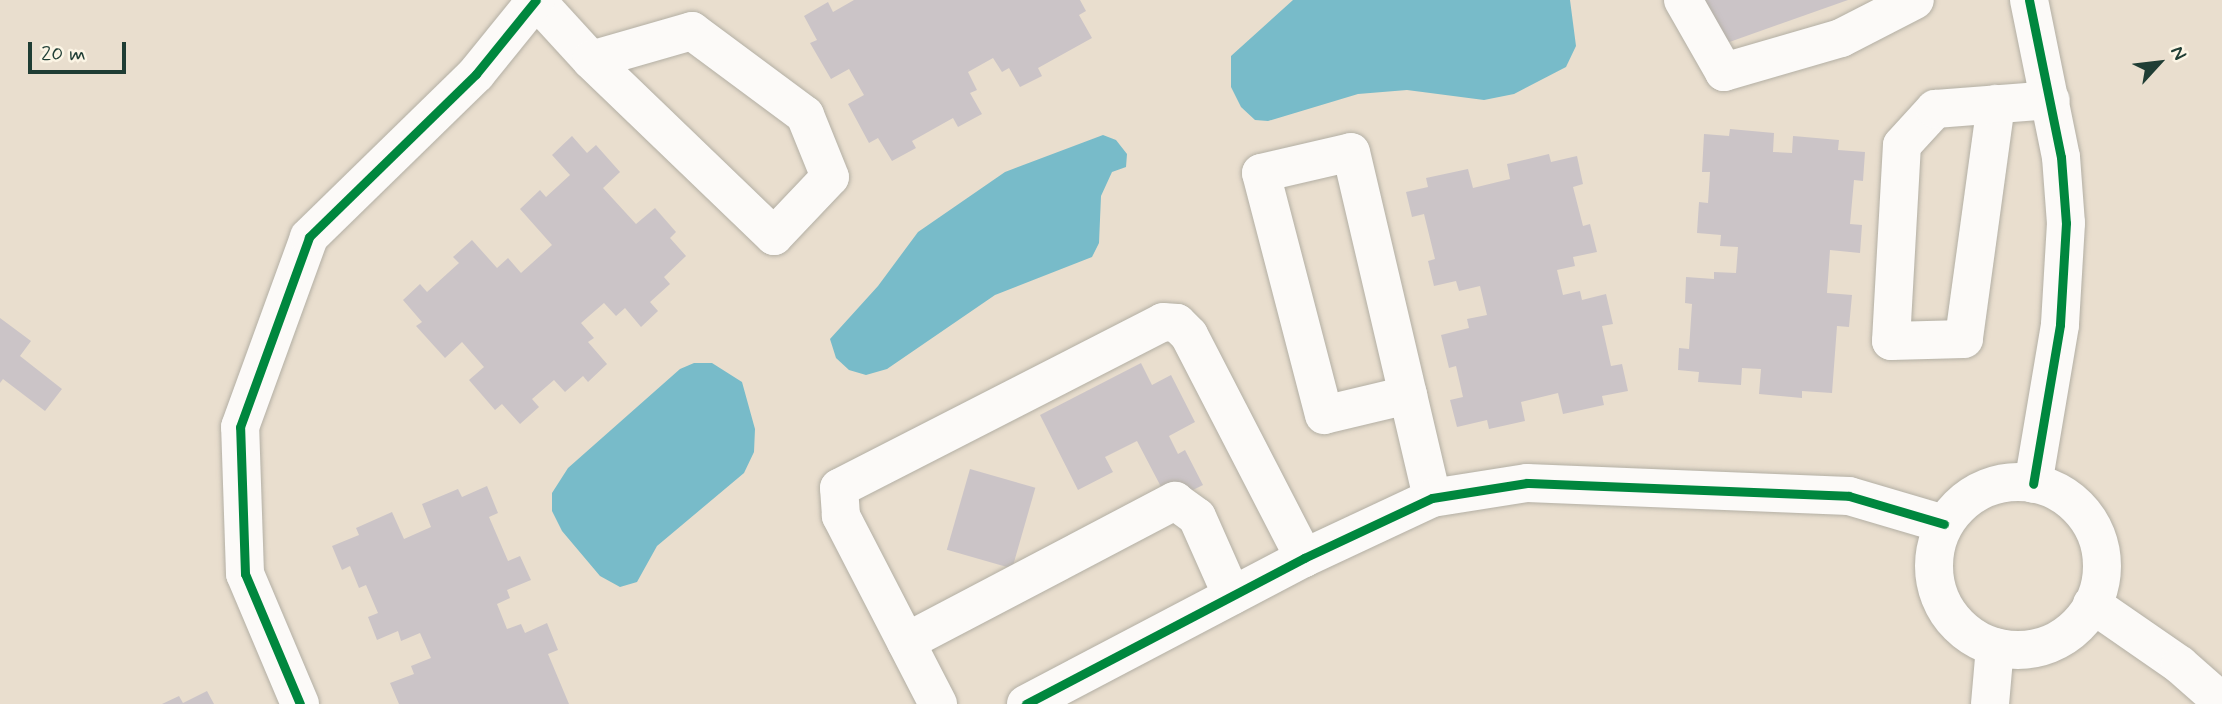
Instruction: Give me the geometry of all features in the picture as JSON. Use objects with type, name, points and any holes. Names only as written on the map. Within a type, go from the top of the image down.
[{"type":"street","points":[[299,704],[245,574],[240,427],[309,237],[476,74],[536,0],[591,60],[774,236],[830,177],[805,115],[692,32],[591,60]]},
{"type":"street","points":[[1683,0],[1724,72],[1841,38],[1915,0]]},
{"type":"street","points":[[2029,0],[2051,100],[2066,223],[2060,325],[2033,484]]},
{"type":"street","points":[[1996,104],[1964,339],[1891,341],[1902,145],[1936,108],[2051,100]]},
{"type":"street","points":[[1408,395],[1324,415],[1261,173],[1351,152],[1408,395],[1432,498]]},
{"type":"street","points":[[939,704],[841,516],[839,488],[1163,322],[1177,323],[1189,335],[1304,558]]},
{"type":"street","points":[[2016,480],[2053,488],[2083,511],[2101,545],[2102,583],[2086,618],[2057,643],[2020,652],[1982,644],[1952,621],[1935,587],[1934,549],[1944,524],[1949,514],[1978,489],[2016,480]]},
{"type":"street","points":[[1026,704],[1304,558],[1432,498],[1527,483],[1849,496],[1944,524]]},
{"type":"street","points":[[906,642],[1175,501],[1197,517],[1232,596]]},
{"type":"street","points":[[2092,604],[2217,698]]},
{"type":"street","points":[[1990,704],[1995,647]]},
{"type":"water","points":[[1293,0],[1570,0],[1576,46],[1566,67],[1514,94],[1484,100],[1407,90],[1358,94],[1268,121],[1255,120],[1241,107],[1231,87],[1231,56]]},
{"type":"water","points":[[1103,135],[1116,140],[1127,154],[1126,167],[1112,172],[1101,196],[1099,243],[1092,257],[995,295],[887,369],[866,375],[849,370],[836,358],[830,339],[878,286],[918,232],[1005,172]]},
{"type":"water","points":[[694,363],[712,363],[742,382],[755,429],[754,452],[744,473],[657,546],[637,582],[620,587],[600,576],[562,531],[552,511],[552,493],[568,468],[680,369]]},
{"type":"building","points":[[854,0],[1080,0],[1086,11],[1079,15],[1092,38],[1038,68],[1042,76],[1020,87],[1009,68],[1002,72],[993,58],[968,72],[977,90],[970,93],[982,114],[958,127],[953,118],[912,141],[916,148],[892,161],[878,138],[869,143],[848,104],[864,95],[849,69],[831,79],[810,43],[817,40],[804,16],[828,2],[833,12]]},
{"type":"building","points":[[1705,0],[1848,0],[1721,45]]},
{"type":"building","points":[[1730,129],[1774,133],[1773,152],[1792,153],[1793,136],[1839,140],[1838,150],[1865,152],[1863,181],[1854,180],[1850,224],[1862,225],[1860,253],[1830,250],[1827,293],[1852,295],[1849,327],[1837,326],[1832,393],[1802,391],[1802,398],[1759,394],[1761,369],[1742,368],[1741,385],[1698,382],[1699,372],[1678,370],[1679,348],[1689,349],[1692,304],[1685,303],[1686,277],[1714,279],[1714,272],[1736,273],[1738,247],[1720,246],[1721,235],[1697,233],[1699,202],[1708,203],[1710,172],[1702,172],[1704,134],[1729,136]]},
{"type":"building","points":[[572,136],[587,153],[596,145],[620,172],[603,188],[636,224],[655,208],[676,232],[670,238],[686,256],[664,277],[670,284],[650,302],[658,311],[641,327],[625,308],[616,316],[604,303],[581,323],[594,338],[588,342],[607,364],[588,382],[583,376],[565,392],[554,380],[532,399],[539,407],[520,424],[502,404],[495,410],[469,380],[484,367],[462,342],[445,358],[416,326],[422,322],[403,300],[420,284],[427,292],[459,263],[453,257],[472,240],[497,268],[508,258],[521,273],[552,245],[520,209],[540,190],[546,197],[570,175],[552,155]]},
{"type":"building","points":[[1549,154],[1551,162],[1577,156],[1583,184],[1573,187],[1583,226],[1590,224],[1597,252],[1573,257],[1575,266],[1557,270],[1563,295],[1580,291],[1582,300],[1606,294],[1613,324],[1602,326],[1611,366],[1622,364],[1628,391],[1602,396],[1604,405],[1563,414],[1558,393],[1521,402],[1525,421],[1489,429],[1487,420],[1457,427],[1450,400],[1463,397],[1456,366],[1449,368],[1441,335],[1469,328],[1467,319],[1487,315],[1480,286],[1459,291],[1456,281],[1434,286],[1428,261],[1435,259],[1424,214],[1412,217],[1406,192],[1428,187],[1426,178],[1468,169],[1473,188],[1510,179],[1507,164]]},
{"type":"building","points":[[0,318],[31,341],[20,356],[62,389],[45,411],[3,379],[0,383]]},
{"type":"building","points":[[1141,363],[1152,385],[1171,375],[1195,422],[1169,436],[1178,454],[1185,450],[1203,485],[1169,502],[1137,441],[1105,457],[1113,472],[1078,490],[1040,415]]},
{"type":"building","points":[[970,469],[1035,488],[1012,568],[947,550]]},
{"type":"building","points":[[487,486],[498,513],[489,517],[508,561],[520,556],[531,580],[507,590],[510,598],[497,604],[507,629],[521,624],[525,633],[547,623],[558,650],[548,654],[569,704],[399,704],[390,683],[414,674],[411,666],[431,658],[420,633],[401,641],[398,631],[377,640],[368,617],[378,613],[366,585],[359,588],[350,566],[342,570],[332,546],[359,535],[356,528],[392,512],[404,539],[431,527],[422,504],[458,489],[462,497]]},
{"type":"building","points":[[207,691],[214,704],[162,704],[179,696],[183,703]]},
{"type":"cycle path","points":[[300,704],[245,574],[240,427],[309,237],[476,74],[536,0]]},
{"type":"cycle path","points":[[2029,0],[2061,157],[2066,223],[2060,325],[2033,484]]},
{"type":"cycle path","points":[[1026,704],[1304,558],[1432,498],[1527,483],[1849,496],[1944,524]]}]
